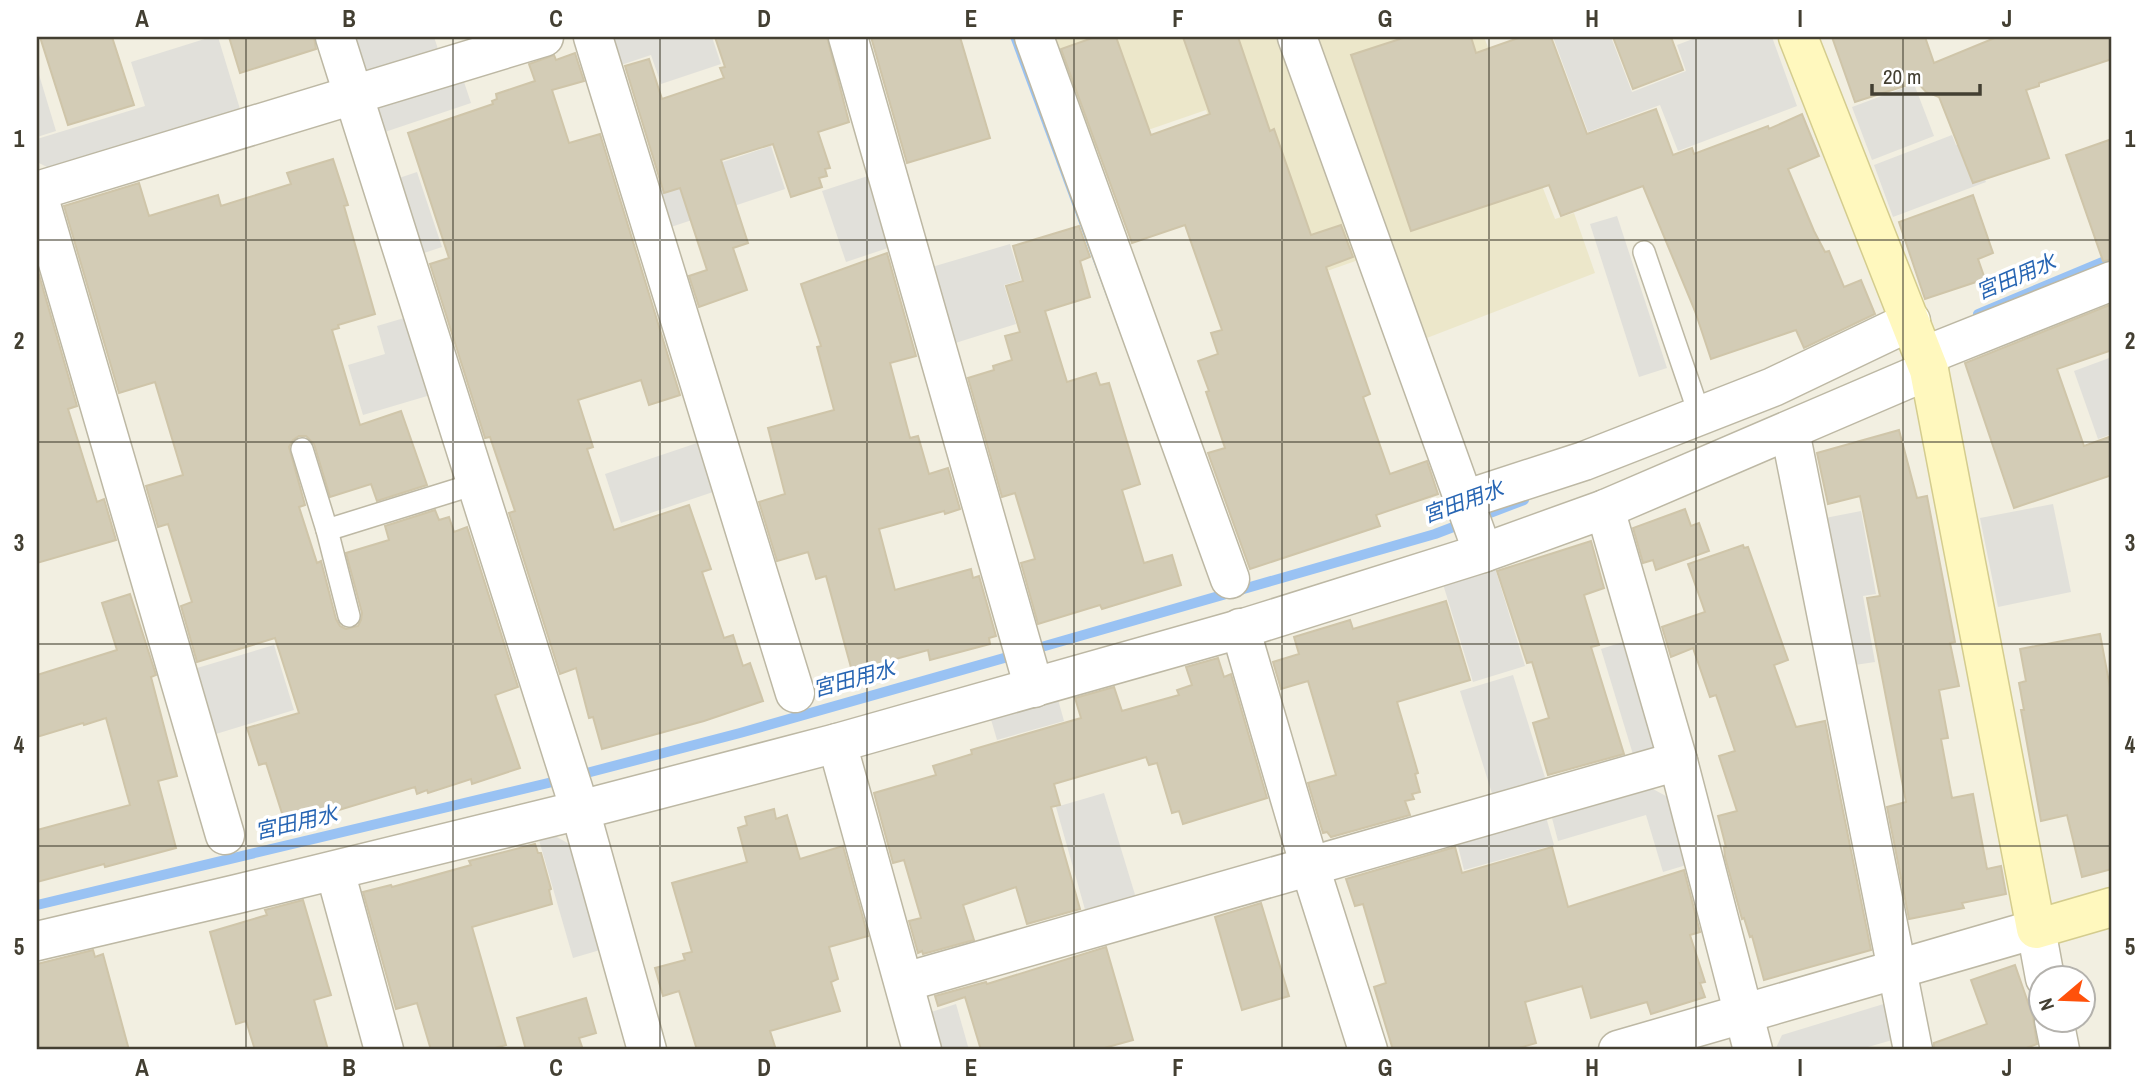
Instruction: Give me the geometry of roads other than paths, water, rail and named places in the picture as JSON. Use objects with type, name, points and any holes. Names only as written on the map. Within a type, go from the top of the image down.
[{"type":"street","points":[[335,37],[580,810],[647,1050]]},
{"type":"street","points":[[225,835],[37,191],[544,37]]},
{"type":"street","points":[[593,37],[795,693]]},
{"type":"street","points":[[848,37],[1034,688]]},
{"type":"street","points":[[1034,37],[1230,579]]},
{"type":"street","points":[[1297,37],[1471,521]]},
{"type":"street","points":[[1798,37],[1921,349],[2042,964]]},
{"type":"street","points":[[37,941],[580,810],[837,743],[1240,628],[1471,521],[1584,461],[1773,387],[1921,349],[2112,281]]},
{"type":"street","points":[[1471,521],[1605,509],[1790,430],[1921,349]]},
{"type":"street","points":[[1790,430],[1913,1050]]},
{"type":"street","points":[[1605,509],[1678,761],[1748,1033]]},
{"type":"street","points":[[1240,628],[1310,867],[1368,1050]]},
{"type":"street","points":[[837,743],[922,1050]]},
{"type":"street","points":[[905,982],[1678,761]]},
{"type":"street","points":[[335,871],[384,1050]]},
{"type":"street","points":[[1618,1050],[1748,1033],[1898,970],[2112,907]]},
{"type":"lane","points":[[1644,251],[1700,416]]},
{"type":"lane","points":[[302,449],[327,530],[349,616]]},
{"type":"lane","points":[[327,530],[475,484]]},
{"type":"water","points":[[1010,37],[1016,37],[1215,589]]},
{"type":"waterway","name":"宮田用水","points":[[1978,314],[2112,258]]},
{"type":"waterway","name":"宮田用水","points":[[1031,650],[1435,534],[1524,500]]},
{"type":"waterway","name":"宮田用水","points":[[579,775],[740,733],[1018,654]]},
{"type":"waterway","name":"宮田用水","points":[[37,905],[565,779]]}]
